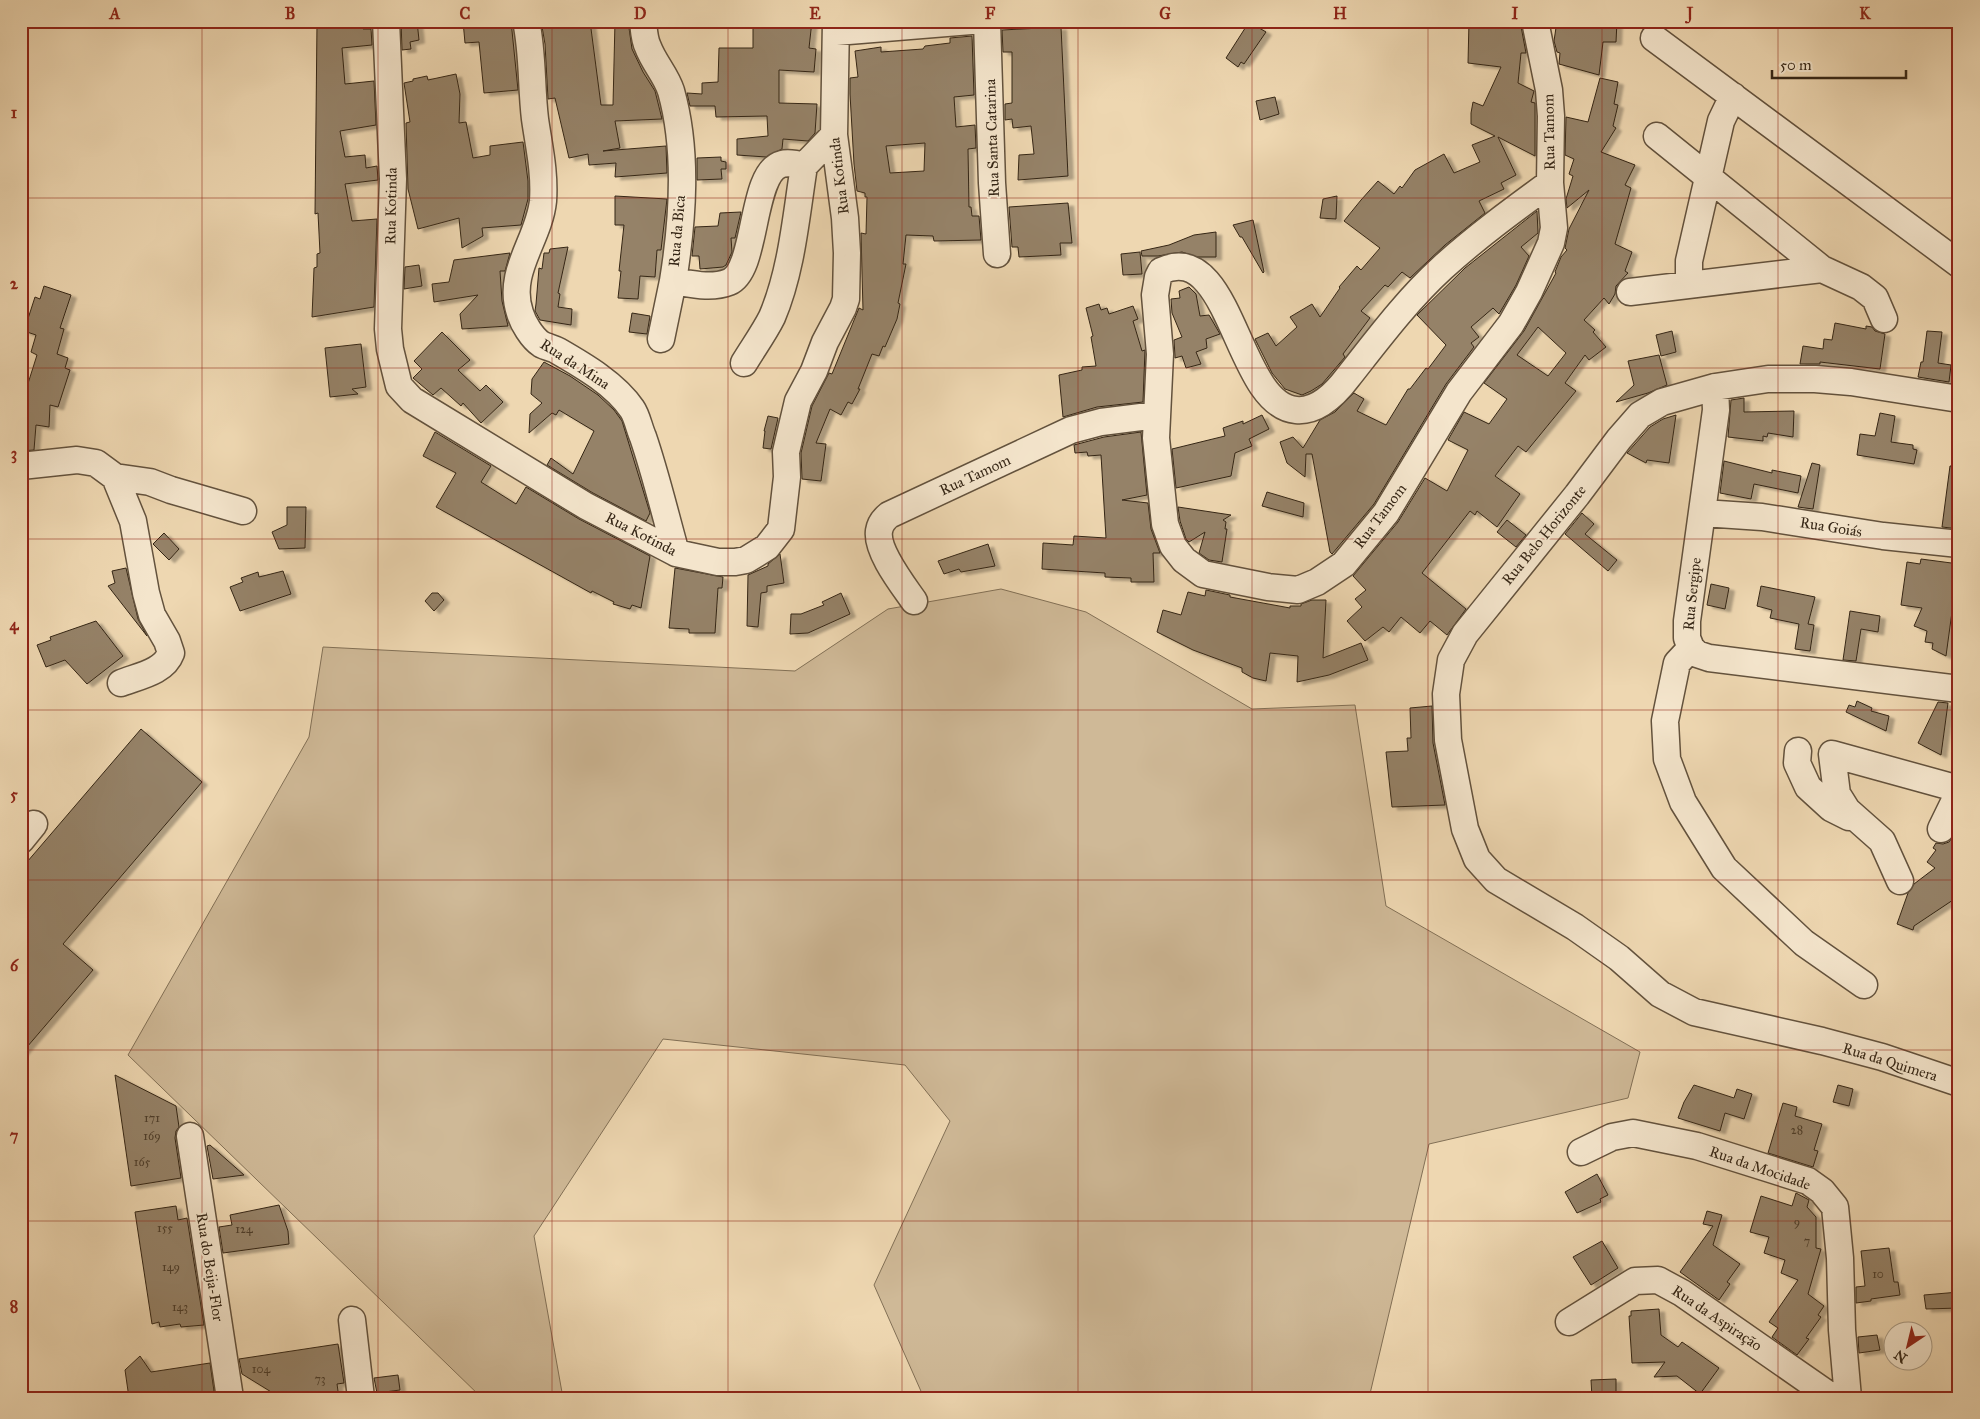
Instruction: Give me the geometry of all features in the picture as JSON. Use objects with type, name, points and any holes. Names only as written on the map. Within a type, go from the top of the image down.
[{"type":"street","name":"Rua Kotinda","points":[[386,21],[393,179],[388,329],[390,349],[399,386],[412,400],[570,496],[676,553],[718,562],[746,560],[767,547],[781,529],[787,477],[786,452],[798,401],[814,371],[825,342],[846,299],[847,253],[845,218],[834,135],[836,26]]},
{"type":"street","name":"Rua da Mina","points":[[526,21],[535,118],[544,172],[538,225],[520,264],[516,291],[520,314],[528,329],[540,343],[556,350],[591,372],[620,394],[633,410],[650,458],[676,553]]},
{"type":"street","name":"Rua da Bica","points":[[643,21],[648,48],[668,84],[676,111],[681,144],[681,202],[673,281],[700,286],[731,281],[742,269],[764,184],[780,164],[792,163],[804,166]]},
{"type":"street","points":[[836,26],[970,21]]},
{"type":"street","name":"Rua Santa Catarina","points":[[987,21],[996,254]]},
{"type":"street","name":"Rua Tamom","points":[[1535,21],[1549,90],[1551,116],[1550,184],[1554,228],[1552,242],[1546,259],[1520,308],[1495,346],[1459,392],[1386,513],[1344,564],[1317,582],[1298,590],[1268,587],[1203,574],[1184,560],[1173,546],[1165,524],[1156,438],[1160,354],[1155,295],[1161,271],[1167,268],[1189,269],[1207,282],[1218,296],[1266,393],[1280,405],[1288,408],[1296,410],[1312,408],[1328,399],[1345,382],[1406,304],[1442,268],[1486,231],[1550,184]]},
{"type":"street","points":[[1654,38],[1959,264]]},
{"type":"street","points":[[1689,285],[1689,262],[1721,121],[1733,96]]},
{"type":"street","points":[[744,363],[771,318],[781,293],[789,259],[804,166],[834,135]]},
{"type":"street","points":[[1656,136],[1822,269],[1861,287],[1875,298],[1884,319]]},
{"type":"street","points":[[1630,292],[1822,269]]},
{"type":"street","points":[[661,339],[673,281]]},
{"type":"street","name":"Rua Belo Horizonte","points":[[1822,1041],[1694,1012],[1660,994],[1619,958],[1575,926],[1496,880],[1477,859],[1465,829],[1448,740],[1446,694],[1451,660],[1465,634],[1577,495],[1619,438],[1640,415],[1662,402],[1715,387],[1768,379],[1815,379],[1851,382],[1959,399]]},
{"type":"street","name":"Rua Sergipe","points":[[1715,387],[1716,410],[1687,621],[1687,638],[1691,648],[1697,654],[1709,658],[1959,689]]},
{"type":"street","name":"Rua Tamom","points":[[914,601],[883,552],[878,532],[883,521],[889,515],[1071,430],[1101,422],[1157,415]]},
{"type":"street","points":[[21,466],[77,460],[96,463],[115,477],[150,482],[243,511]]},
{"type":"street","points":[[115,477],[133,521],[146,593],[152,615],[167,641],[171,653],[168,661],[158,669],[121,683]]},
{"type":"street","name":"Rua Goiás","points":[[1703,513],[1762,517],[1883,536],[1959,544]]},
{"type":"street","points":[[1691,648],[1677,664],[1665,721],[1667,759],[1683,802],[1724,868],[1804,944],[1864,985]]},
{"type":"street","points":[[1798,751],[1797,762],[1808,787],[1831,808],[1861,823]]},
{"type":"street","points":[[1900,881],[1882,841],[1847,810],[1837,794],[1832,754],[1959,791],[1941,829]]},
{"type":"street","name":"Rua da Quimera","points":[[1822,1041],[1882,1057],[1959,1083]]},
{"type":"street","name":"Rua da Mocidade","points":[[1581,1152],[1612,1136],[1633,1133],[1706,1149],[1808,1181],[1822,1191],[1835,1207],[1840,1258],[1842,1330],[1848,1398]]},
{"type":"street","name":"Rua do Beija-Flor","points":[[190,1136],[230,1398]]},
{"type":"street","name":"Rua da Aspiração","points":[[1569,1322],[1635,1281],[1658,1280],[1682,1293],[1834,1398]]},
{"type":"street","points":[[352,1320],[361,1398]]},
{"type":"shaded area","points":[[1001,589],[1086,612],[1252,709],[1355,705],[1386,906],[1640,1052],[1628,1098],[1429,1144],[1369,1398],[924,1398],[874,1285],[950,1121],[905,1065],[663,1039],[534,1236],[563,1398],[482,1398],[128,1055],[309,737],[323,647],[795,671],[888,609]]},
{"type":"building","points":[[363,21],[363,29],[371,29],[372,45],[342,48],[345,84],[374,81],[376,125],[340,131],[345,157],[365,155],[366,168],[377,166],[378,180],[345,184],[352,221],[377,219],[374,307],[312,317],[314,268],[317,267],[317,254],[320,253],[318,213],[315,214],[317,23]]},
{"type":"building","points":[[401,21],[417,21],[419,40],[410,42],[411,49],[402,50]]},
{"type":"building","points":[[463,21],[511,21],[518,90],[484,93],[479,42],[465,43]]},
{"type":"building","points":[[541,21],[590,21],[601,105],[613,105],[615,21],[628,21],[632,49],[655,91],[662,119],[615,121],[620,148],[603,151],[666,146],[667,173],[615,177],[616,163],[589,165],[588,154],[569,158],[555,98],[548,99],[545,44]]},
{"type":"building","points":[[753,21],[812,21],[809,48],[816,49],[814,72],[779,70],[779,103],[817,104],[815,133],[808,141],[783,139],[782,149],[766,157],[737,155],[737,139],[768,136],[767,116],[716,117],[715,106],[690,106],[687,93],[702,94],[702,83],[718,82],[719,48],[753,48]]},
{"type":"building","points":[[1469,21],[1520,21],[1526,53],[1521,53],[1518,83],[1534,91],[1531,102],[1535,103],[1535,156],[1498,137],[1516,175],[1501,183],[1504,189],[1479,201],[1485,213],[1445,245],[1410,278],[1402,272],[1388,287],[1385,285],[1361,311],[1370,318],[1343,354],[1345,357],[1322,384],[1302,395],[1285,389],[1272,373],[1255,339],[1268,333],[1276,346],[1297,327],[1290,317],[1312,304],[1320,317],[1339,287],[1357,266],[1361,270],[1380,248],[1344,221],[1361,200],[1378,181],[1394,194],[1400,186],[1402,188],[1415,170],[1444,154],[1454,173],[1480,162],[1472,145],[1495,136],[1471,124],[1471,113],[1473,102],[1483,106],[1501,67],[1468,63]]},
{"type":"building","points":[[1557,21],[1617,21],[1616,42],[1603,42],[1599,75],[1559,64],[1560,53],[1557,52],[1554,41]]},
{"type":"building","points":[[1249,22],[1266,32],[1244,64],[1241,62],[1238,67],[1226,58]]},
{"type":"building","points":[[1061,27],[1068,176],[1018,180],[1019,155],[1034,154],[1031,126],[1013,128],[1012,119],[1005,120],[1005,104],[1012,103],[1012,52],[1003,52],[1002,30]]},
{"type":"building","points":[[972,36],[974,95],[954,97],[956,127],[975,125],[976,148],[968,149],[969,207],[971,207],[972,216],[979,216],[981,240],[934,241],[933,236],[906,235],[903,264],[906,264],[898,303],[900,304],[897,319],[879,356],[872,354],[858,389],[860,389],[852,404],[848,402],[841,415],[830,409],[816,443],[826,444],[821,481],[802,479],[801,453],[812,406],[829,373],[832,374],[859,308],[863,310],[861,233],[866,234],[867,197],[865,197],[865,193],[857,191],[854,164],[850,78],[858,77],[855,51],[881,47],[881,52],[923,49],[925,46],[950,43],[950,38]],"holes":[[[925,143],[924,171],[890,173],[886,146]]]},
{"type":"building","points":[[456,74],[460,94],[459,123],[466,122],[473,158],[490,155],[490,146],[523,142],[528,181],[528,199],[521,225],[482,228],[483,236],[462,248],[459,218],[418,229],[408,189],[406,123],[410,122],[404,83],[427,76],[428,80]]},
{"type":"building","points":[[1600,78],[1618,82],[1614,104],[1618,105],[1613,126],[1616,128],[1601,152],[1635,165],[1625,185],[1631,188],[1615,244],[1632,252],[1625,271],[1628,273],[1616,286],[1615,294],[1609,304],[1604,298],[1584,320],[1595,330],[1593,332],[1606,347],[1589,360],[1585,355],[1565,383],[1576,391],[1526,452],[1518,446],[1495,476],[1520,494],[1497,527],[1477,511],[1475,515],[1470,511],[1422,573],[1466,609],[1447,635],[1430,621],[1420,633],[1401,617],[1389,632],[1383,627],[1365,641],[1347,621],[1362,607],[1355,599],[1366,590],[1353,576],[1398,522],[1425,478],[1447,491],[1468,450],[1448,440],[1464,412],[1489,424],[1507,399],[1484,383],[1524,331],[1556,273],[1561,257],[1567,250],[1565,248],[1569,229],[1589,190],[1567,208],[1566,199],[1573,176],[1569,174],[1574,159],[1565,155],[1566,117],[1588,122]],"holes":[[[1538,327],[1566,353],[1548,376],[1517,355]]]},
{"type":"building","points":[[1275,97],[1279,114],[1260,120],[1256,101]]},
{"type":"building","points":[[721,157],[721,161],[726,162],[726,169],[721,169],[722,179],[697,180],[697,158]]},
{"type":"building","points":[[615,196],[667,199],[661,250],[657,250],[655,277],[640,276],[638,299],[618,298],[624,225],[615,225]]},
{"type":"building","points":[[1337,196],[1336,219],[1320,218],[1323,199]]},
{"type":"building","points":[[1068,203],[1072,243],[1060,243],[1061,255],[1019,257],[1018,247],[1012,247],[1009,207]]},
{"type":"building","points":[[1537,211],[1538,233],[1521,247],[1529,256],[1516,285],[1499,314],[1493,308],[1471,327],[1479,337],[1471,343],[1474,347],[1446,384],[1374,504],[1332,554],[1330,552],[1312,454],[1306,454],[1305,477],[1287,463],[1280,442],[1293,437],[1303,448],[1320,420],[1335,412],[1354,393],[1364,399],[1357,411],[1386,425],[1408,389],[1410,389],[1426,368],[1428,369],[1446,345],[1417,315],[1465,268]]},
{"type":"building","points":[[741,212],[735,238],[731,238],[732,252],[726,265],[723,267],[700,269],[699,256],[692,256],[695,227],[718,226],[720,213]]},
{"type":"building","points":[[1253,220],[1264,272],[1263,273],[1233,225]]},
{"type":"building","points":[[1216,232],[1216,257],[1197,257],[1182,252],[1158,256],[1142,256],[1141,251],[1169,245],[1194,235]]},
{"type":"building","points":[[568,247],[558,293],[560,294],[558,307],[572,309],[571,325],[540,320],[535,311],[539,268],[542,269],[544,253],[549,253],[550,249]]},
{"type":"building","points":[[1140,252],[1142,274],[1123,275],[1121,254]]},
{"type":"building","points":[[510,253],[505,271],[500,271],[502,301],[508,326],[462,329],[460,314],[478,295],[434,302],[432,284],[449,282],[454,260]]},
{"type":"building","points":[[419,265],[422,286],[404,289],[405,267]]},
{"type":"building","points":[[44,286],[71,295],[60,328],[64,329],[57,354],[68,358],[65,368],[70,370],[58,407],[50,405],[49,427],[36,425],[34,450],[21,451],[25,393],[37,355],[31,352],[36,335],[24,331],[35,297],[40,299]]},
{"type":"building","points":[[1189,287],[1196,294],[1200,316],[1209,315],[1220,334],[1206,339],[1207,348],[1196,352],[1201,364],[1186,368],[1182,356],[1175,358],[1174,340],[1182,337],[1172,313],[1171,299],[1180,298],[1179,291]]},
{"type":"building","points":[[1099,304],[1101,310],[1107,308],[1109,314],[1133,306],[1138,319],[1133,321],[1142,351],[1145,350],[1143,402],[1097,407],[1063,417],[1059,375],[1082,370],[1082,367],[1096,366],[1091,337],[1093,336],[1086,308]]},
{"type":"building","points":[[632,313],[650,316],[647,334],[629,332]]},
{"type":"building","points":[[1835,323],[1866,329],[1866,326],[1872,327],[1875,331],[1885,334],[1880,369],[1820,362],[1820,364],[1800,364],[1803,346],[1823,349],[1824,339],[1832,340]]},
{"type":"building","points":[[1672,331],[1676,352],[1661,356],[1656,335]]},
{"type":"building","points":[[1927,331],[1942,332],[1938,363],[1951,365],[1949,382],[1918,377],[1921,362],[1923,362]]},
{"type":"building","points":[[442,332],[470,360],[458,370],[480,391],[486,385],[503,402],[481,423],[463,403],[461,406],[441,388],[433,395],[413,378],[422,369],[414,361]]},
{"type":"building","points":[[361,344],[366,387],[352,389],[358,394],[330,397],[325,348]]},
{"type":"building","points":[[1659,355],[1667,385],[1648,393],[1616,402],[1634,385],[1628,361]]},
{"type":"building","points":[[544,362],[570,376],[598,395],[614,410],[622,421],[650,513],[646,521],[593,493],[547,465],[551,458],[573,474],[594,431],[559,410],[556,415],[552,413],[529,433],[530,414],[542,403],[531,394],[532,379]]},
{"type":"building","points":[[1744,398],[1744,412],[1794,411],[1793,437],[1768,433],[1767,437],[1763,436],[1763,441],[1728,437],[1731,400]]},
{"type":"building","points":[[1880,413],[1895,416],[1891,442],[1913,445],[1913,449],[1917,450],[1914,464],[1857,455],[1860,434],[1875,436]]},
{"type":"building","points":[[1262,415],[1269,429],[1249,439],[1252,446],[1235,453],[1231,476],[1176,488],[1172,449],[1225,436],[1223,428],[1243,421],[1243,424]]},
{"type":"building","points":[[1676,415],[1669,463],[1647,460],[1646,463],[1627,453],[1650,427],[1663,419]]},
{"type":"building","points":[[768,416],[778,418],[771,449],[763,448],[764,431]]},
{"type":"building","points":[[435,432],[491,466],[481,482],[516,504],[526,487],[579,519],[650,556],[641,608],[632,605],[630,609],[613,604],[614,602],[592,591],[591,593],[436,507],[456,473],[423,456]]},
{"type":"building","points":[[1141,432],[1147,495],[1122,500],[1148,503],[1151,529],[1160,553],[1153,553],[1154,582],[1131,582],[1131,578],[1105,577],[1105,573],[1042,569],[1043,543],[1073,545],[1074,536],[1106,538],[1101,455],[1088,456],[1087,452],[1075,453],[1074,445],[1104,437]]},
{"type":"building","points":[[1724,461],[1772,473],[1772,470],[1801,476],[1798,493],[1754,484],[1751,499],[1720,493]]},
{"type":"building","points":[[1812,463],[1820,465],[1813,509],[1798,507]]},
{"type":"building","points":[[1950,466],[1959,466],[1959,529],[1942,527]]},
{"type":"building","points":[[1267,492],[1304,503],[1303,517],[1262,506]]},
{"type":"building","points":[[287,507],[306,507],[305,548],[279,549],[272,532],[287,525]]},
{"type":"building","points":[[1178,507],[1231,515],[1223,520],[1226,522],[1225,529],[1227,529],[1222,562],[1209,560],[1199,553],[1205,532],[1189,542],[1186,539]]},
{"type":"building","points":[[1582,513],[1594,524],[1585,534],[1617,560],[1608,571],[1565,534]]},
{"type":"building","points":[[1507,520],[1526,535],[1516,547],[1497,532]]},
{"type":"building","points":[[164,533],[179,549],[169,560],[153,544]]},
{"type":"building","points":[[988,544],[995,566],[961,572],[959,569],[944,574],[938,561]]},
{"type":"building","points":[[780,554],[784,583],[767,586],[767,592],[761,593],[758,627],[747,626],[748,575],[768,566]]},
{"type":"building","points":[[1921,559],[1959,564],[1959,598],[1954,597],[1946,656],[1932,649],[1933,643],[1925,642],[1927,631],[1914,626],[1922,608],[1901,605],[1907,562],[1920,564]]},
{"type":"building","points":[[126,568],[138,619],[147,636],[108,586],[115,583],[112,571]]},
{"type":"building","points":[[675,568],[723,577],[722,588],[718,588],[715,633],[689,633],[689,629],[669,628]]},
{"type":"building","points":[[283,571],[291,594],[240,611],[230,587],[243,582],[241,578],[258,572],[259,577]]},
{"type":"building","points":[[1711,584],[1729,588],[1725,609],[1707,605]]},
{"type":"building","points":[[1761,586],[1815,597],[1808,624],[1814,625],[1810,651],[1795,649],[1799,624],[1770,618],[1772,610],[1757,606]]},
{"type":"building","points":[[1206,590],[1230,595],[1230,597],[1290,608],[1290,606],[1301,606],[1301,604],[1312,600],[1326,600],[1323,658],[1361,643],[1368,660],[1329,675],[1297,682],[1298,656],[1270,653],[1266,681],[1253,678],[1242,672],[1242,668],[1193,650],[1157,632],[1163,610],[1181,615],[1188,592],[1205,596]]},
{"type":"building","points":[[432,593],[438,593],[444,600],[434,611],[425,601]]},
{"type":"building","points":[[841,593],[850,614],[808,633],[790,634],[791,614],[801,614],[824,605],[822,602]]},
{"type":"building","points":[[1850,611],[1880,616],[1878,632],[1861,629],[1856,661],[1843,660]]},
{"type":"building","points":[[96,621],[123,656],[87,684],[65,660],[46,667],[37,645],[51,640],[50,637]]},
{"type":"building","points":[[1857,701],[1872,708],[1871,711],[1889,716],[1886,731],[1846,712],[1849,705],[1855,707]]},
{"type":"building","points":[[1938,702],[1948,703],[1941,755],[1918,743]]},
{"type":"building","points":[[1432,706],[1433,743],[1445,805],[1392,807],[1386,752],[1408,751],[1407,738],[1411,738],[1410,708]]},
{"type":"building","points":[[141,729],[202,782],[63,944],[93,970],[21,1054],[21,869]]},
{"type":"building","points":[[1958,829],[1959,896],[1914,926],[1913,930],[1897,924],[1908,893],[1914,884],[1935,868],[1927,862],[1936,850],[1933,848],[1936,843],[1943,844],[1949,842]]},
{"type":"building","points":[[115,1075],[176,1106],[179,1127],[175,1138],[181,1178],[131,1186]]},
{"type":"building","points":[[1694,1085],[1734,1098],[1737,1089],[1752,1094],[1744,1119],[1725,1113],[1720,1131],[1678,1118],[1684,1102]]},
{"type":"building","points":[[1838,1085],[1853,1089],[1849,1106],[1833,1102]]},
{"type":"building","points":[[1783,1103],[1797,1107],[1795,1116],[1822,1124],[1814,1150],[1818,1151],[1813,1167],[1768,1153]]},
{"type":"building","points":[[210,1145],[244,1175],[213,1179],[207,1146]]},
{"type":"building","points":[[1597,1174],[1608,1195],[1600,1199],[1601,1202],[1577,1213],[1565,1192]]},
{"type":"building","points":[[1796,1193],[1809,1200],[1807,1207],[1816,1217],[1816,1248],[1821,1249],[1808,1294],[1824,1306],[1818,1315],[1821,1317],[1806,1338],[1809,1339],[1797,1355],[1772,1337],[1778,1328],[1769,1322],[1798,1280],[1781,1273],[1785,1260],[1764,1253],[1769,1237],[1750,1232],[1761,1196],[1792,1206]]},
{"type":"building","points":[[279,1205],[288,1231],[289,1244],[223,1253],[219,1227],[232,1225],[230,1215]]},
{"type":"building","points":[[176,1206],[178,1220],[187,1218],[204,1325],[181,1327],[180,1324],[160,1327],[159,1322],[152,1324],[135,1212]]},
{"type":"building","points":[[1707,1211],[1722,1215],[1713,1245],[1740,1264],[1727,1282],[1730,1284],[1719,1300],[1680,1272],[1713,1226],[1703,1224]]},
{"type":"building","points":[[1602,1241],[1618,1268],[1591,1285],[1573,1257]]},
{"type":"building","points":[[1889,1248],[1894,1282],[1898,1282],[1900,1295],[1856,1303],[1856,1287],[1865,1286],[1861,1251]]},
{"type":"building","points":[[1959,1292],[1959,1308],[1926,1309],[1924,1295]]},
{"type":"building","points":[[1659,1309],[1661,1335],[1678,1347],[1682,1342],[1719,1368],[1700,1394],[1677,1376],[1654,1377],[1665,1362],[1632,1363],[1629,1316],[1631,1316],[1631,1311]]},
{"type":"building","points":[[1877,1335],[1880,1350],[1859,1353],[1858,1337]]},
{"type":"building","points":[[338,1344],[344,1383],[337,1384],[339,1398],[281,1398],[242,1374],[239,1359]]},
{"type":"building","points":[[140,1356],[151,1372],[210,1363],[215,1398],[129,1398],[125,1370]]},
{"type":"building","points":[[398,1375],[400,1390],[377,1393],[374,1378]]},
{"type":"building","points":[[1616,1379],[1616,1398],[1592,1398],[1591,1380]]}]
